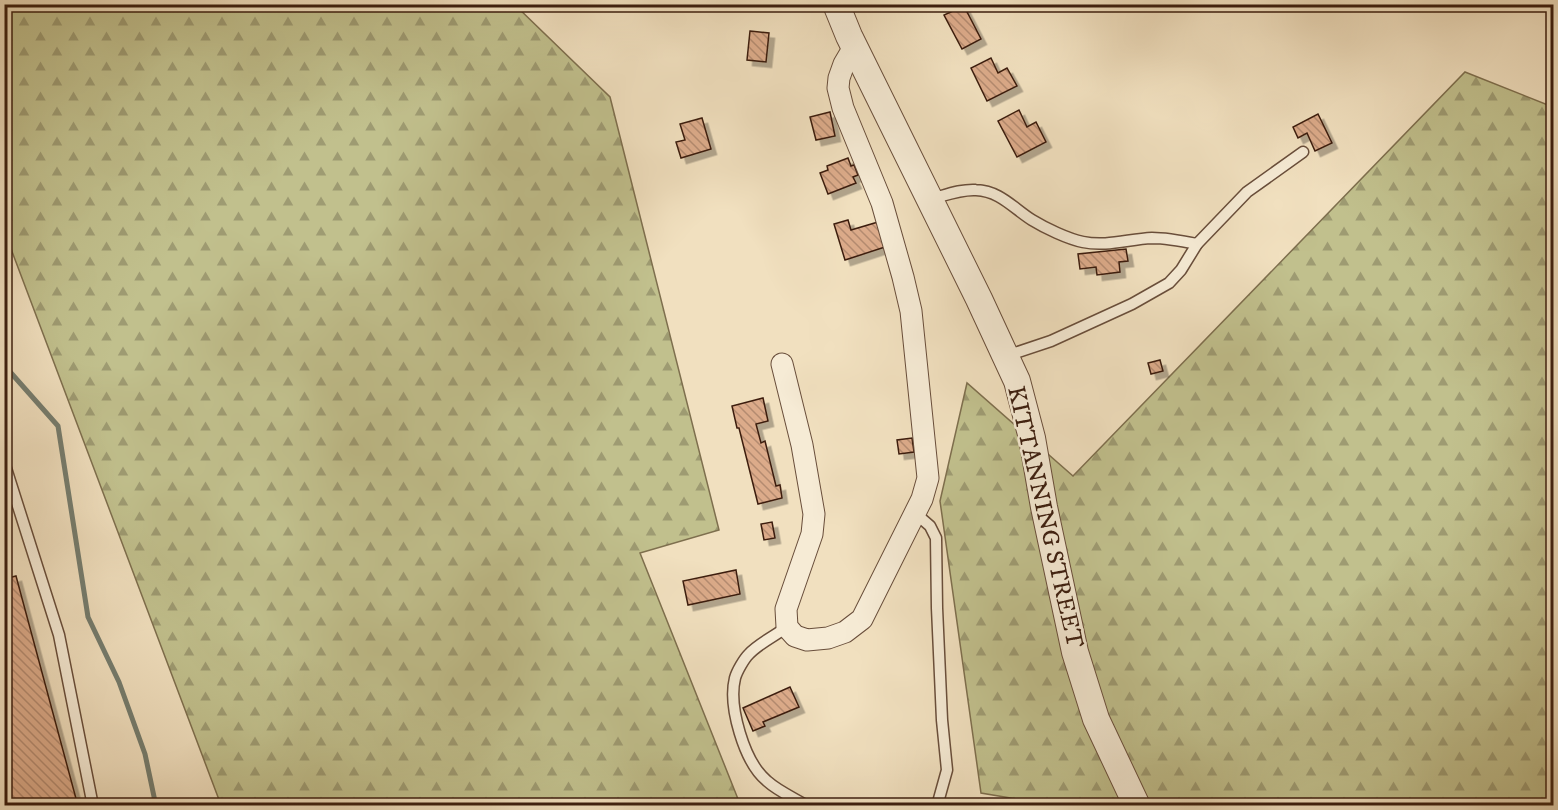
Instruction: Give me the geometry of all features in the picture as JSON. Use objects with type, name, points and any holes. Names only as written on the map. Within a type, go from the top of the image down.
[{"type":"street","name":"KITTANNING STREET","points":[[836,4],[854,46],[1017,381],[1032,438],[1044,507],[1075,652],[1096,719],[1137,806]]},
{"type":"street","points":[[782,364],[802,445],[814,514],[812,534],[786,609],[788,627],[795,636],[807,640],[828,638],[845,632],[862,619],[922,499],[927,478],[911,310],[882,203],[843,108],[838,88],[842,71],[854,46]]},
{"type":"lane","points":[[1006,356],[1050,341],[1132,304],[1169,283],[1181,270],[1197,244],[1247,192],[1303,152]]},
{"type":"lane","points":[[930,200],[977,190],[993,193],[1032,219],[1081,242],[1095,244],[1150,238],[1197,244]]},
{"type":"lane","points":[[4,462],[58,634],[93,806]]},
{"type":"lane","points":[[915,513],[930,526],[936,538],[936,608],[947,770],[937,806]]},
{"type":"lane","points":[[788,627],[749,654],[735,676],[735,715],[742,742],[750,760],[766,781],[807,806]]},
{"type":"green space","points":[[5,4],[515,5],[610,97],[719,530],[640,553],[738,799],[754,805],[221,805],[5,233]]},
{"type":"green space","points":[[1465,72],[1553,107],[1553,805],[1059,806],[981,793],[940,501],[967,383],[1073,476]]},
{"type":"building","points":[[964,6],[981,39],[962,49],[944,15]]},
{"type":"building","points":[[750,31],[769,33],[766,62],[747,60]]},
{"type":"building","points":[[991,58],[998,73],[1007,68],[1017,86],[987,101],[971,68]]},
{"type":"building","points":[[1019,110],[1027,127],[1036,122],[1046,142],[1017,157],[998,121]]},
{"type":"building","points":[[830,112],[835,136],[816,140],[810,117]]},
{"type":"building","points":[[1318,114],[1332,143],[1315,151],[1307,133],[1298,138],[1293,127]]},
{"type":"building","points":[[702,118],[711,149],[681,158],[676,142],[685,140],[680,124]]},
{"type":"building","points":[[848,158],[858,175],[853,177],[856,183],[828,194],[820,173],[828,170],[827,166]]},
{"type":"building","points":[[848,220],[851,230],[878,222],[885,247],[845,260],[834,224]]},
{"type":"building","points":[[1126,249],[1128,261],[1119,262],[1120,272],[1097,275],[1096,267],[1080,269],[1078,254]]},
{"type":"building","points":[[1160,360],[1163,371],[1151,374],[1148,363]]},
{"type":"building","points":[[763,398],[768,421],[756,424],[761,443],[765,441],[776,486],[780,485],[782,498],[758,504],[732,406]]},
{"type":"building","points":[[912,438],[914,452],[899,454],[897,440]]},
{"type":"building","points":[[772,522],[775,538],[764,540],[761,524]]},
{"type":"building","points":[[736,570],[740,594],[688,605],[683,581]]},
{"type":"building","points":[[16,576],[78,806],[4,806],[4,579]]},
{"type":"building","points":[[790,687],[799,707],[763,722],[765,726],[753,731],[743,708]]},
{"type":"waterway","points":[[4,365],[58,426],[88,617],[119,682],[145,754],[156,806]]}]
